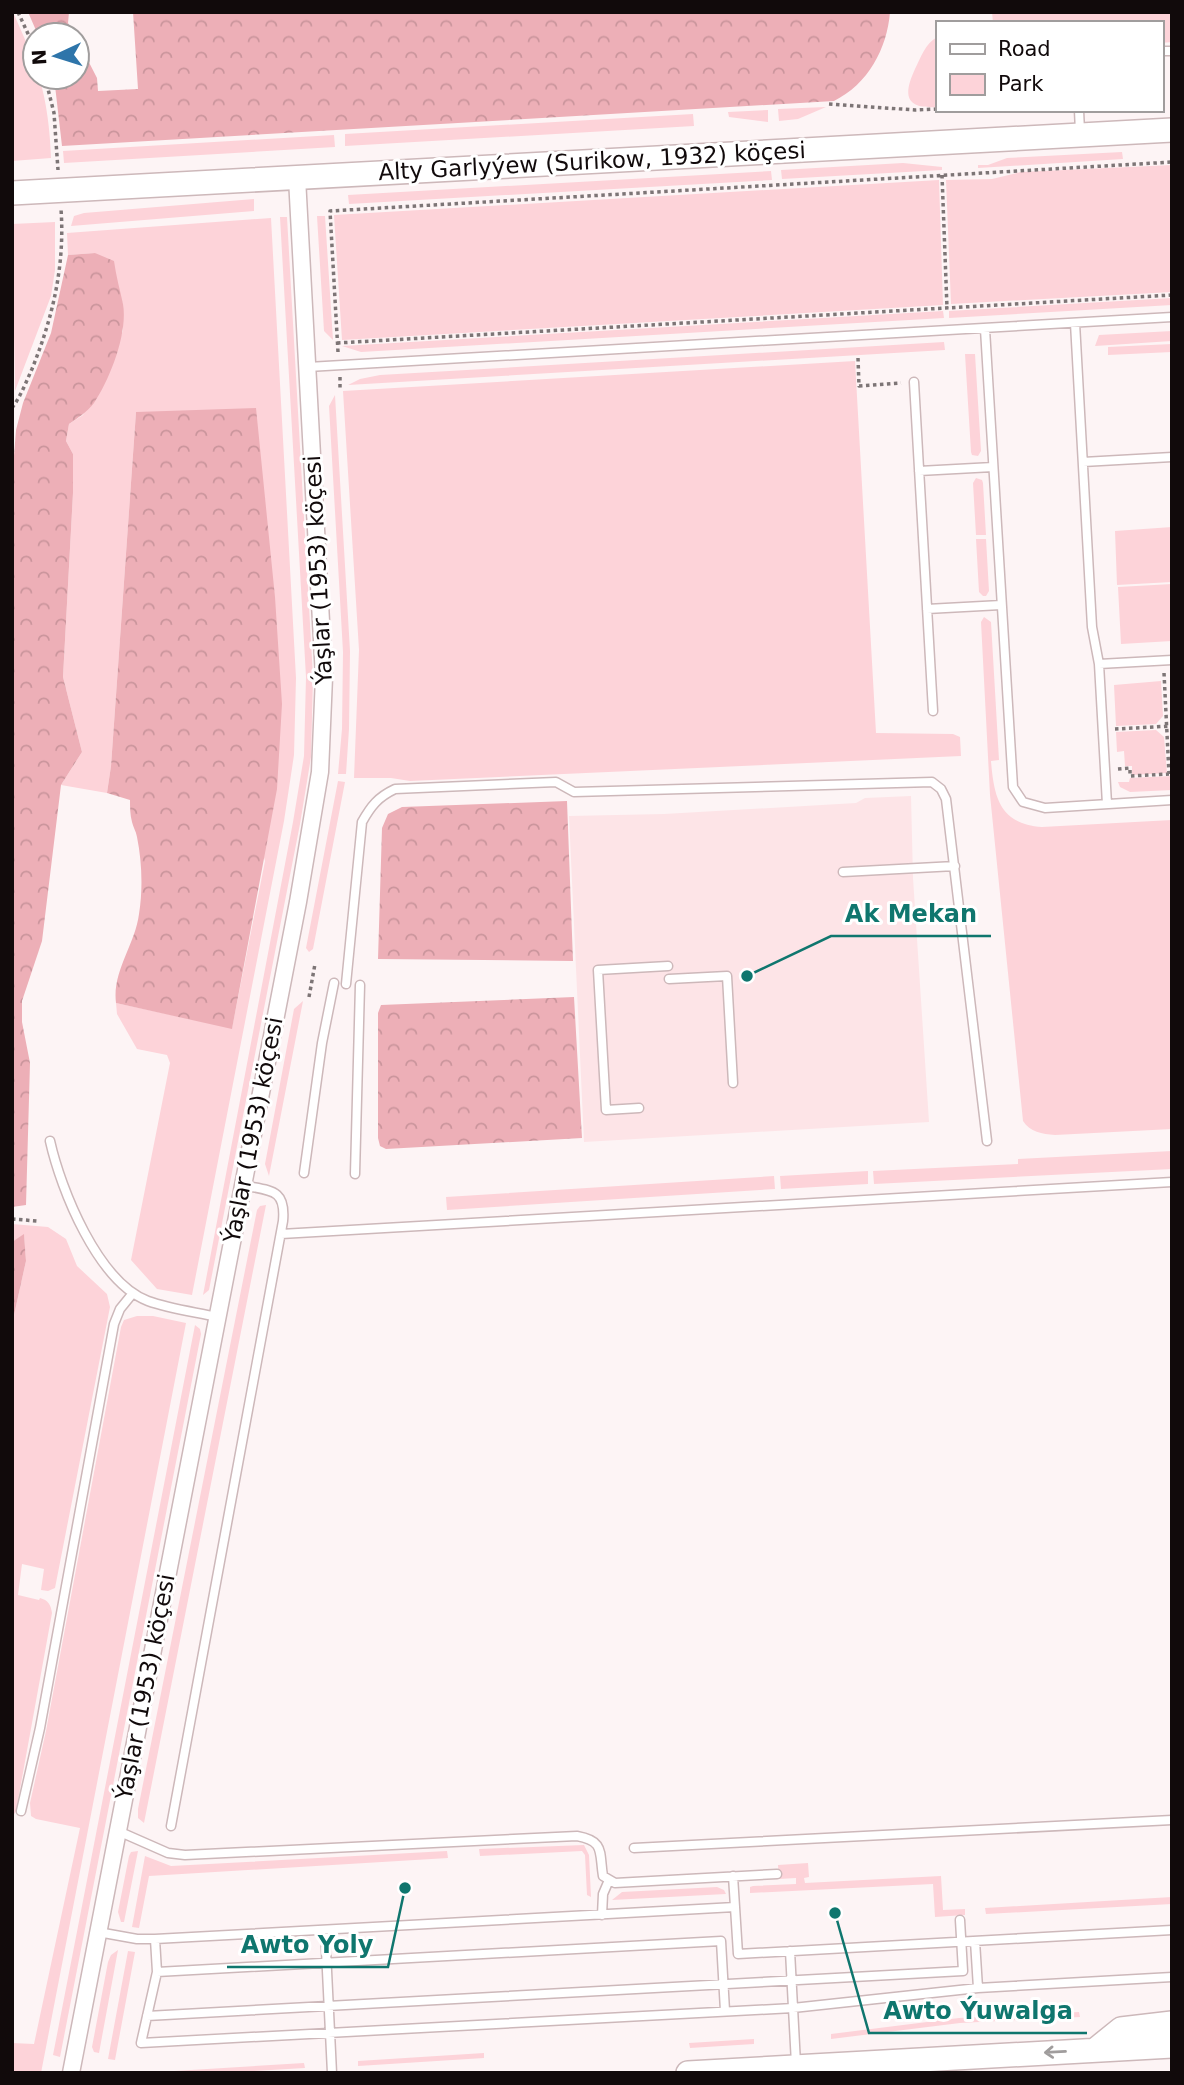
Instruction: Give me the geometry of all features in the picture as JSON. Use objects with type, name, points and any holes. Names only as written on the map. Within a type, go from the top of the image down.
[{"type":"street","name":"Alty Garlyýew (Surikow, 1932) köçesi","points":[[12,193],[1172,130]]},
{"type":"street","name":"Ýaşlar (1953) köçesi","points":[[71,2073],[298,902],[320,772],[323,651],[297,178]]},
{"type":"street","points":[[1095,2050],[1121,2029],[1172,2022]]},
{"type":"street","points":[[688,2073],[1172,2046]]},
{"type":"lane","points":[[1079,112],[1081,135]]},
{"type":"lane","points":[[309,367],[1172,317]]},
{"type":"lane","points":[[1075,323],[1092,627],[1099,664],[1107,804]]},
{"type":"lane","points":[[985,329],[1013,787],[1023,802],[1045,808],[1172,800]]},
{"type":"lane","points":[[914,382],[933,711]]},
{"type":"lane","points":[[1083,462],[1172,457]]},
{"type":"lane","points":[[919,471],[993,467]]},
{"type":"lane","points":[[927,609],[1001,605]]},
{"type":"lane","points":[[1099,664],[1172,660]]},
{"type":"lane","points":[[346,984],[362,822],[380,796],[395,789],[556,782],[573,792],[932,782],[942,789],[946,799],[987,1141]]},
{"type":"lane","points":[[843,872],[955,866]]},
{"type":"lane","points":[[639,1108],[606,1110],[598,970],[668,966]]},
{"type":"lane","points":[[669,979],[727,975],[733,1083]]},
{"type":"lane","points":[[304,1173],[322,1043],[334,983]]},
{"type":"lane","points":[[355,1174],[359,985]]},
{"type":"lane","points":[[50,1141],[73,1210],[115,1278],[133,1293],[149,1301],[217,1317]]},
{"type":"lane","points":[[281,1234],[1172,1182]]},
{"type":"lane","points":[[171,1826],[284,1210],[283,1200],[272,1191],[242,1185]]},
{"type":"lane","points":[[21,1811],[43,1715],[114,1324],[120,1309],[133,1293]]},
{"type":"lane","points":[[634,1848],[1172,1820]]},
{"type":"lane","points":[[118,1831],[168,1853],[185,1855],[577,1836],[597,1843],[601,1852],[603,1876],[615,1883],[776,1874]]},
{"type":"lane","points":[[733,1876],[738,1954],[1172,1930]]},
{"type":"lane","points":[[602,1915],[603,1894],[609,1881]]},
{"type":"lane","points":[[99,1932],[137,1939],[155,1939],[735,1907]]},
{"type":"lane","points":[[147,2016],[963,1972],[960,1920]]},
{"type":"lane","points":[[325,1930],[332,2073]]},
{"type":"lane","points":[[155,1939],[157,1972],[141,2043],[793,2008],[978,1988],[1172,1977]]},
{"type":"lane","points":[[157,1972],[721,1941],[725,2011]]},
{"type":"lane","points":[[975,1941],[978,1988]]},
{"type":"lane","points":[[790,1951],[797,2067]]},
{"type":"path","points":[[12,408],[21,394],[47,328],[62,250],[54,113],[49,91]]},
{"type":"path","points":[[829,104],[936,109]]},
{"type":"path","points":[[1172,162],[330,211],[337,343],[1172,295]]},
{"type":"path","points":[[942,176],[947,308]]},
{"type":"path","points":[[858,358],[859,386],[914,382]]},
{"type":"path","points":[[1118,769],[1130,768],[1130,776],[1171,774],[1164,681]]},
{"type":"path","points":[[1116,729],[1169,726]]},
{"type":"path","points":[[309,997],[315,964]]},
{"type":"path","points":[[12,1219],[37,1221]]},
{"type":"shaded area","points":[[911,796],[913,878],[929,1122],[584,1142],[569,816],[664,814],[856,803],[865,798]]},
{"type":"green space","points":[[13,12],[21,30],[21,91],[43,91],[51,158],[12,161]]},
{"type":"green space","points":[[28,12],[69,12],[68,21],[32,21]]},
{"type":"green space","points":[[133,12],[890,12],[885,39],[874,64],[857,85],[834,101],[62,146],[56,91],[91,91],[91,66],[97,78],[98,91],[138,89]]},
{"type":"green space","points":[[992,12],[1172,12],[1172,42],[1163,43],[1163,21],[993,21]]},
{"type":"green space","points":[[936,38],[936,107],[918,106],[909,99],[908,93],[915,69],[929,43]]},
{"type":"green space","points":[[826,107],[798,119],[779,121],[778,109]]},
{"type":"green space","points":[[768,110],[768,122],[729,117],[728,112]]},
{"type":"green space","points":[[693,114],[694,126],[345,146],[345,134]]},
{"type":"green space","points":[[334,135],[335,147],[64,163],[63,151]]},
{"type":"green space","points":[[1122,152],[1123,159],[978,168],[978,165],[988,165],[1007,158]]},
{"type":"green space","points":[[903,163],[942,167],[942,170],[782,179],[781,170]]},
{"type":"green space","points":[[1172,165],[1172,292],[951,304],[946,180],[992,179],[1021,172]]},
{"type":"green space","points":[[771,171],[772,180],[349,204],[348,195]]},
{"type":"green space","points":[[939,180],[943,305],[342,340],[334,215]]},
{"type":"green space","points":[[254,199],[254,211],[71,226],[74,216],[84,213]]},
{"type":"green space","points":[[317,216],[325,216],[333,340],[324,331]]},
{"type":"green space","points":[[280,217],[287,217],[313,677],[311,757],[209,1290],[203,1295],[304,756],[306,677]]},
{"type":"green space","points":[[271,218],[296,678],[294,755],[284,821],[192,1295],[157,1289],[131,1260],[170,1063],[167,1055],[137,1049],[117,1014],[116,1003],[232,1028],[265,861],[136,412],[107,793],[61,785],[82,752],[63,677],[73,493],[73,454],[66,441],[69,424],[83,415],[123,331],[123,305],[119,292],[95,253],[68,255],[67,233]]},
{"type":"green space","points":[[55,222],[55,270],[51,296],[15,391],[12,224]]},
{"type":"green space","points":[[95,253],[114,261],[123,304],[123,328],[116,355],[100,393],[82,415],[69,424],[66,441],[73,454],[73,493],[63,677],[82,752],[61,785],[42,941],[22,1001],[22,1022],[30,1063],[26,1205],[12,1207],[12,481],[16,430],[23,403],[51,333],[68,255]]},
{"type":"green space","points":[[1172,298],[1172,305],[949,318],[949,311]]},
{"type":"green space","points":[[943,311],[944,318],[361,352],[342,346]]},
{"type":"green space","points":[[1172,331],[1172,341],[1095,346],[1099,335]]},
{"type":"green space","points":[[944,342],[945,350],[348,385],[360,379],[380,375]]},
{"type":"green space","points":[[1172,344],[1172,352],[1108,355],[1108,347]]},
{"type":"green space","points":[[965,354],[975,354],[981,451],[978,456],[972,455],[971,452]]},
{"type":"green space","points":[[855,361],[876,733],[953,734],[960,737],[961,756],[410,781],[354,778],[359,650],[343,391]]},
{"type":"green space","points":[[335,395],[350,651],[346,774],[338,774],[342,729],[343,652],[329,406]]},
{"type":"green space","points":[[256,408],[275,597],[282,704],[277,789],[232,1029],[116,1003],[117,980],[137,925],[141,876],[139,846],[131,819],[130,800],[107,793],[136,412]]},
{"type":"green space","points":[[976,478],[983,483],[986,535],[976,535],[973,483]]},
{"type":"green space","points":[[1172,527],[1172,582],[1117,585],[1115,531]]},
{"type":"green space","points":[[976,539],[986,539],[989,591],[986,596],[979,592]]},
{"type":"green space","points":[[1172,584],[1172,641],[1121,644],[1118,587]]},
{"type":"green space","points":[[984,617],[991,622],[999,760],[991,761],[992,774],[997,797],[1008,815],[1028,825],[1042,827],[1172,820],[1172,1129],[1055,1135],[1037,1132],[1023,1121],[990,795],[981,622]]},
{"type":"green space","points":[[1161,681],[1163,716],[1156,724],[1116,726],[1114,685]]},
{"type":"green space","points":[[1156,730],[1164,737],[1167,773],[1132,775],[1132,766],[1125,766],[1124,751],[1117,752],[1116,732]]},
{"type":"green space","points":[[1172,776],[1172,790],[1130,792],[1120,787],[1118,782],[1129,782],[1130,778]]},
{"type":"green space","points":[[338,781],[345,782],[313,949],[309,952],[306,948]]},
{"type":"green space","points":[[567,801],[573,961],[378,959],[382,828],[388,814],[402,807]]},
{"type":"green space","points":[[574,997],[582,1138],[386,1149],[380,1146],[378,1013],[381,1005]]},
{"type":"green space","points":[[303,1001],[269,1176],[265,1164],[294,1009]]},
{"type":"green space","points":[[1172,1151],[1172,1169],[874,1184],[873,1171],[1018,1164],[1018,1159]]},
{"type":"green space","points":[[868,1171],[868,1184],[781,1189],[780,1176]]},
{"type":"green space","points":[[774,1176],[775,1189],[447,1210],[446,1197]]},
{"type":"green space","points":[[266,1205],[144,1823],[138,1818],[138,1809],[257,1210]]},
{"type":"green space","points":[[12,1224],[48,1227],[66,1239],[77,1266],[107,1294],[110,1307],[55,1588],[41,1590],[44,1569],[22,1564],[18,1595],[45,1600],[52,1613],[16,1811],[12,1818],[12,1324],[26,1261],[24,1235],[12,1242]]},
{"type":"green space","points":[[24,1234],[26,1261],[12,1324],[12,1242]]},
{"type":"green space","points":[[137,1316],[153,1316],[186,1323],[41,2073],[12,2073],[12,2043],[34,2044],[80,1828],[36,1819],[31,1816],[30,1803],[46,1731],[121,1327],[124,1320]]},
{"type":"green space","points":[[195,1325],[201,1334],[60,2057],[53,2055]]},
{"type":"green space","points":[[584,1845],[589,1855],[591,1897],[587,1895],[585,1855],[582,1851],[480,1856],[479,1849]]},
{"type":"green space","points":[[138,1851],[124,1922],[121,1922],[118,1912],[129,1856],[131,1852]]},
{"type":"green space","points":[[447,1851],[448,1858],[149,1876],[139,1928],[132,1927],[145,1856],[171,1866]]},
{"type":"green space","points":[[808,1863],[809,1877],[804,1878],[805,1883],[941,1876],[943,1910],[965,1909],[965,1915],[935,1917],[933,1884],[750,1893],[750,1887],[753,1886],[796,1884],[796,1878],[779,1879],[778,1865]]},
{"type":"green space","points":[[717,1887],[726,1894],[612,1900],[622,1892]]},
{"type":"green space","points":[[1172,1897],[1172,1904],[986,1914],[985,1908]]},
{"type":"green space","points":[[118,1950],[99,2053],[94,2052],[92,2047],[108,1962],[111,1955]]},
{"type":"green space","points":[[128,1951],[135,1952],[115,2060],[108,2059]]},
{"type":"green space","points":[[1079,2012],[1080,2017],[960,2023],[831,2039],[831,2034],[959,2018]]},
{"type":"green space","points":[[754,2039],[754,2044],[690,2048],[689,2043]]},
{"type":"green space","points":[[484,2053],[484,2058],[358,2066],[358,2061]]},
{"type":"green space","points":[[304,2063],[305,2068],[223,2073],[142,2073]]},
{"type":"place","name":"Ak Mekan","points":[[747,976]]},
{"type":"place","name":"Awto Yoly","points":[[405,1888]]},
{"type":"place","name":"Awto Ýuwalga","points":[[835,1913]]}]
